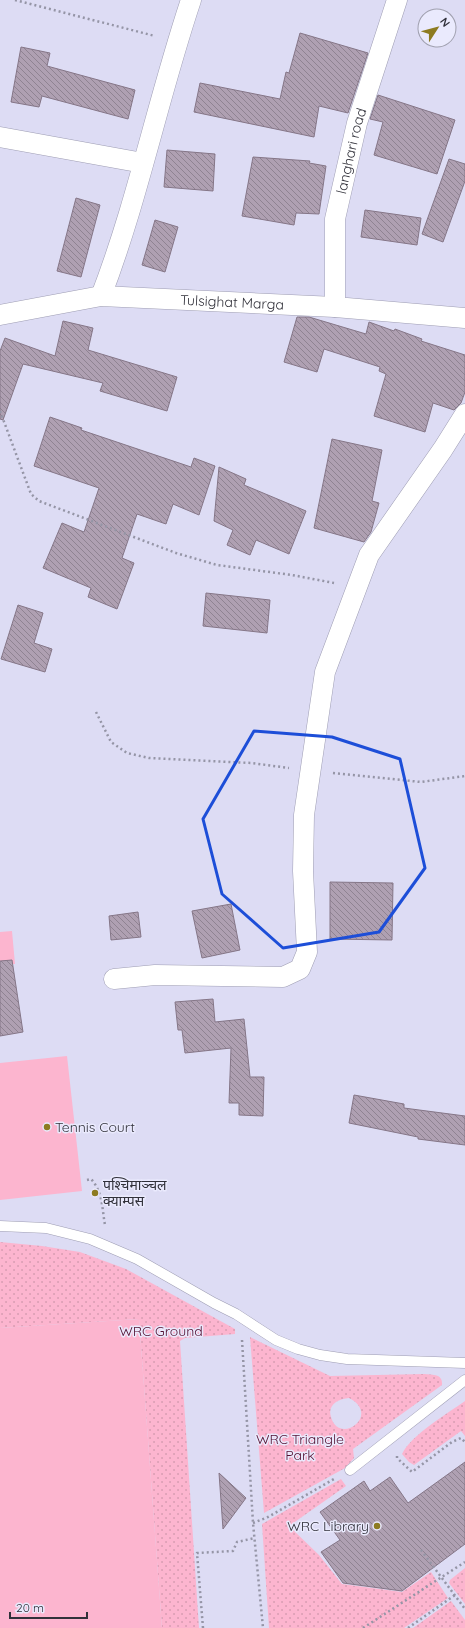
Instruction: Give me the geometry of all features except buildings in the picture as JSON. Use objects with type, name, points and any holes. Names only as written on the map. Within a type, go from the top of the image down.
[{"type":"street","points":[[101,296],[115,259],[177,41],[191,0]]},
{"type":"street","name":"langhari road","points":[[335,307],[335,219],[357,122],[397,0]]},
{"type":"street","points":[[0,137],[143,163]]},
{"type":"street","name":"Tulsighat Marga","points":[[0,315],[101,296],[335,307],[465,318]]},
{"type":"street","points":[[114,979],[155,975],[283,977],[300,969],[307,952],[303,872],[304,815],[311,771],[314,737],[325,672],[356,586],[369,556],[443,449],[465,414]]},
{"type":"lane","points":[[0,1226],[46,1228],[90,1239],[137,1259],[236,1314],[276,1340],[298,1349],[320,1355],[347,1359],[465,1363]]},
{"type":"lane","points":[[350,1470],[465,1380]]},
{"type":"path","points":[[15,0],[177,41]]},
{"type":"path","points":[[0,411],[31,494],[39,501],[176,553],[217,566],[292,575],[356,586]]},
{"type":"path","points":[[96,712],[111,742],[127,753],[149,758],[251,763],[311,771],[421,782],[465,776]]},
{"type":"path","points":[[87,1180],[91,1179],[97,1186],[101,1197],[105,1227]]},
{"type":"path","points":[[242,1337],[253,1523],[263,1628]]},
{"type":"path","points":[[397,1458],[412,1472],[452,1442],[461,1438],[465,1442]]},
{"type":"path","points":[[253,1523],[268,1517],[318,1489]]},
{"type":"path","points":[[203,1628],[197,1553],[234,1551],[237,1542],[255,1538]]},
{"type":"path","points":[[421,1550],[465,1609]]},
{"type":"path","points":[[363,1628],[465,1562]]},
{"type":"path","points":[[408,1628],[416,1624],[455,1595]]},
{"type":"highlighted area","points":[[254,731],[332,737],[400,759],[425,868],[379,932],[283,948],[222,894],[203,819]]},
{"type":"green space","points":[[12,931],[15,964],[0,965],[0,932]]},
{"type":"green space","name":"Tennis Court","points":[[67,1056],[82,1191],[0,1200],[0,1063]]},
{"type":"green space","name":"WRC Ground","points":[[0,1242],[42,1246],[80,1252],[126,1269],[235,1329],[235,1334],[185,1338],[180,1341],[199,1628],[162,1628],[139,1319],[0,1328]]},
{"type":"green space","points":[[139,1319],[162,1628],[0,1628],[0,1328]]},
{"type":"green space","name":"WRC Triangle Park","points":[[250,1337],[330,1376],[425,1374],[435,1375],[441,1379],[442,1385],[353,1449],[354,1458],[345,1468],[264,1513]],"holes":[[[349,1398],[358,1405],[361,1412],[360,1419],[355,1425],[342,1429],[335,1425],[330,1413],[334,1403]]]},
{"type":"green space","points":[[465,1401],[465,1436],[461,1431],[414,1465],[409,1462],[402,1454],[413,1440],[430,1425]]},
{"type":"green space","points":[[341,1479],[346,1486],[289,1526],[319,1555],[342,1584],[402,1592],[431,1572],[448,1598],[404,1628],[269,1628],[262,1524]]},
{"type":"green space","points":[[465,1568],[465,1604],[449,1583],[450,1580]]},
{"type":"green space","points":[[451,1601],[465,1620],[465,1628],[413,1628]]},
{"type":"place","name":"Tennis Court","points":[[47,1127]]},
{"type":"place","name":"पश्‍चिमाञ्‍चल क्याम्पस","points":[[95,1193]]},
{"type":"place","name":"WRC Library","points":[[377,1526]]}]
